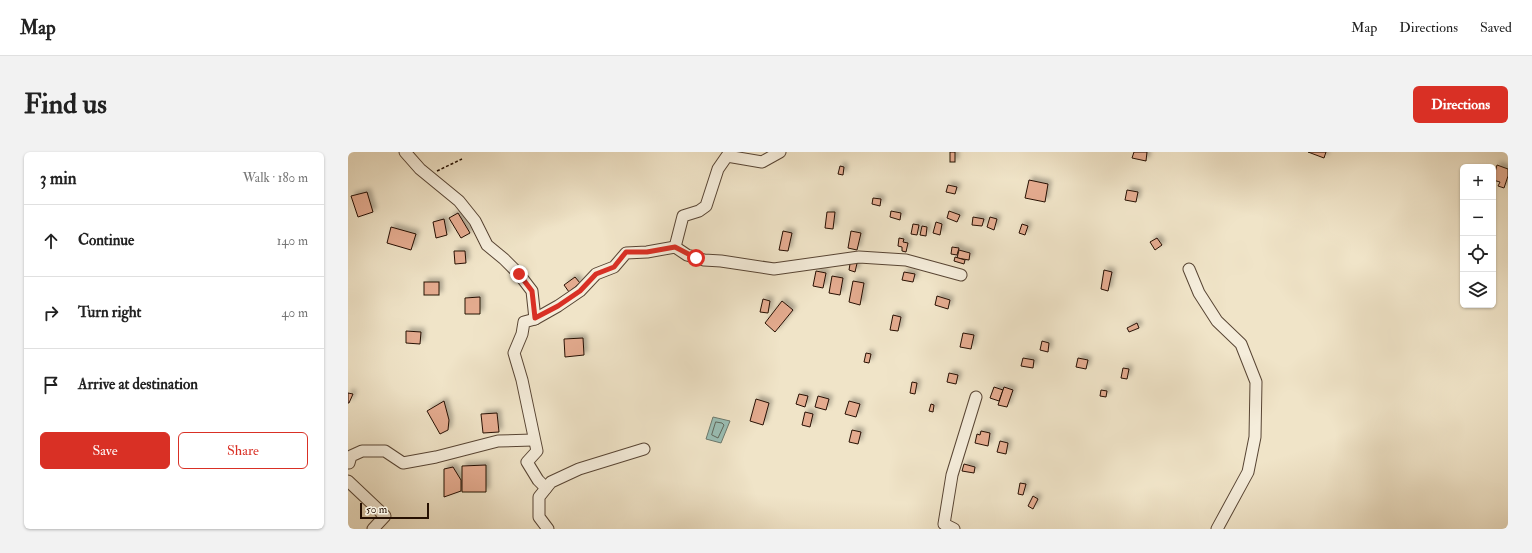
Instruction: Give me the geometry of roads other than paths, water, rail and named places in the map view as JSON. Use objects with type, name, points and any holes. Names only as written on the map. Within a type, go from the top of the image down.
[{"type":"street","points":[[405,152],[428,176],[460,201],[475,221],[487,245],[514,269],[532,291],[535,318]]},
{"type":"street","points":[[675,247],[683,216],[706,206],[718,169],[727,156],[762,162],[780,152]]},
{"type":"street","points":[[546,488],[538,480],[527,462],[537,451],[522,380],[514,353],[522,334],[524,322],[558,306],[580,291],[596,274],[614,267],[626,252],[647,252],[675,247],[687,255],[704,260],[774,269],[859,257],[906,260],[961,275]]},
{"type":"street","points":[[1189,269],[1199,293],[1217,321],[1241,344],[1256,382],[1255,437],[1248,472],[1217,529]]},
{"type":"street","points":[[954,529],[944,524],[952,475],[976,397]]},
{"type":"street","points":[[348,462],[349,463],[351,456],[362,451],[385,450],[403,463],[436,457],[498,441],[533,440]]},
{"type":"street","points":[[548,529],[538,517],[539,497],[550,482],[579,469],[644,449]]},
{"type":"street","points":[[348,481],[385,516],[373,529]]},
{"type":"water","points":[[713,417],[730,421],[721,443],[706,439]]}]
